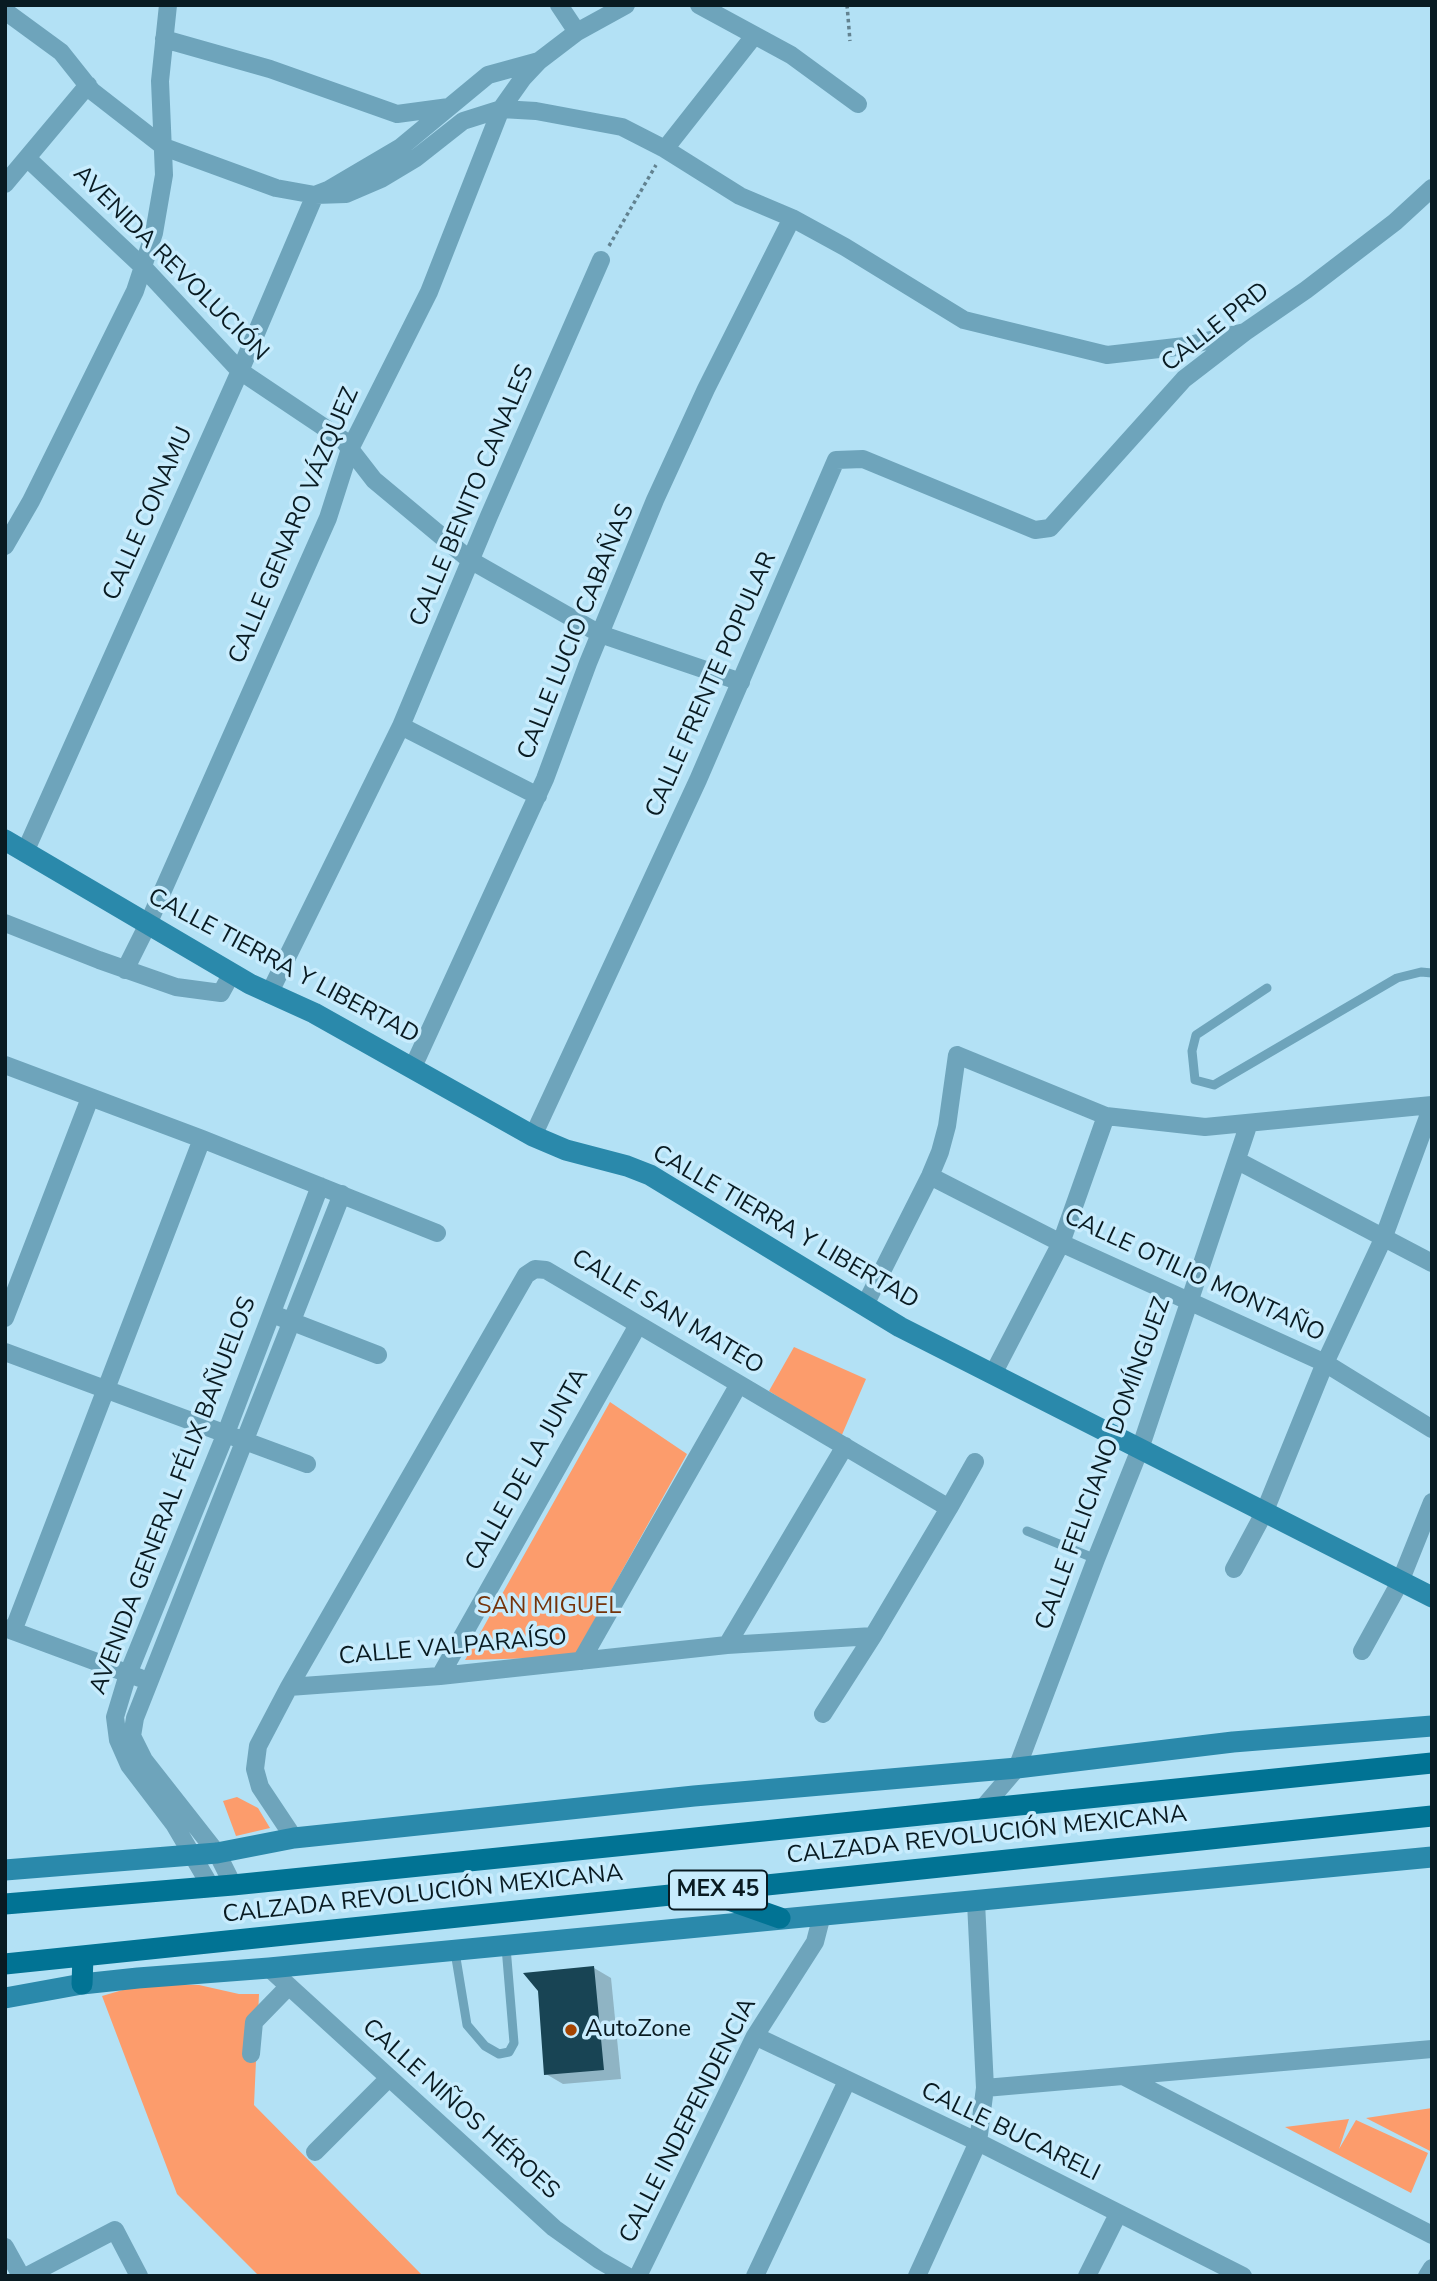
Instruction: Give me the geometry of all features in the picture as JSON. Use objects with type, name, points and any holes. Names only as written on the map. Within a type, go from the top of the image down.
[{"type":"main road","name":"CALZADA REVOLUCIÓN MEXICANA","points":[[5,1904],[233,1885],[1432,1763]]},
{"type":"main road","name":"CALZADA REVOLUCIÓN MEXICANA","points":[[5,1964],[1432,1816]]},
{"type":"main road","points":[[705,1891],[779,1918]]},
{"type":"main road","points":[[82,1984],[83,1957]]},
{"type":"street","points":[[5,546],[31,501],[135,291],[154,233],[164,175],[160,80],[168,5]]},
{"type":"street","points":[[559,5],[577,32]]},
{"type":"street","points":[[315,195],[401,147],[488,75],[539,61],[577,32],[626,5]]},
{"type":"street","points":[[699,5],[791,55],[858,104]]},
{"type":"street","points":[[5,10],[61,51],[88,85],[133,126],[164,147],[276,188],[315,195],[346,194],[381,179],[415,158],[463,121],[501,108],[536,111],[622,127],[665,149],[740,196],[792,218],[845,247],[964,320],[1107,355],[1185,346],[1245,332]]},
{"type":"street","points":[[665,149],[754,36]]},
{"type":"street","points":[[164,39],[270,69],[397,114],[449,107]]},
{"type":"street","name":"CALLE GENARO VÁZQUEZ","points":[[125,970],[328,519],[350,449],[429,292],[501,108],[539,61]]},
{"type":"street","points":[[5,184],[88,85]]},
{"type":"street","name":"AVENIDA REVOLUCIÓN","points":[[27,158],[143,267],[240,371],[343,440],[374,480],[470,560],[600,634],[741,682]]},
{"type":"street","name":"CALLE PRD","points":[[1050,528],[1184,379],[1395,222],[1432,188]]},
{"type":"street","name":"CALLE CONAMU","points":[[25,852],[240,371],[315,195]]},
{"type":"street","name":"CALLE LUCIO CABAÑAS","points":[[413,1067],[538,796],[655,500],[706,389],[792,218]]},
{"type":"street","name":"CALLE BENITO CANALES","points":[[270,994],[401,726],[601,260]]},
{"type":"street","name":"CALLE FRENTE POPULAR","points":[[534,1136],[698,780],[836,460],[863,460],[1035,530],[1050,528]]},
{"type":"street","points":[[401,726],[538,796]]},
{"type":"street","name":"CALLE TIERRA Y LIBERTAD","points":[[5,840],[232,973],[270,994],[314,1013],[534,1136],[566,1150],[650,1175],[900,1326],[1432,1598]]},
{"type":"street","points":[[5,923],[176,987],[221,993],[232,973]]},
{"type":"street","points":[[865,1306],[930,1176],[947,1126],[957,1055],[1106,1116],[1205,1127],[1432,1106],[1383,1238],[1325,1363],[1264,1513],[1234,1569]]},
{"type":"street","points":[[5,1065],[202,1139],[437,1233]]},
{"type":"street","points":[[5,1318],[90,1098]]},
{"type":"street","points":[[993,1374],[1061,1243],[1106,1116]]},
{"type":"street","name":"CALLE FELICIANO DOMÍNGUEZ","points":[[981,1810],[1017,1768],[1140,1449],[1249,1123]]},
{"type":"street","points":[[149,1682],[9,1629],[106,1389],[202,1139]]},
{"type":"street","points":[[1238,1161],[1432,1263]]},
{"type":"street","name":"CALLE OTILIO MONTAÑO","points":[[930,1176],[1061,1243],[1325,1363],[1432,1429]]},
{"type":"street","name":"AVENIDA GENERAL FÉLIX BAÑUELOS","points":[[211,1887],[174,1824],[129,1765],[125,1738],[115,1717],[128,1674],[226,1433],[320,1186]]},
{"type":"street","name":"AVENIDA GENERAL FÉLIX BAÑUELOS","points":[[125,1738],[342,1194]]},
{"type":"street","name":"CALLE SAN MATEO","points":[[295,1838],[260,1787],[255,1769],[258,1746],[289,1687],[526,1275],[535,1269],[546,1270],[949,1508]]},
{"type":"street","points":[[271,1314],[378,1355]]},
{"type":"street","name":"CALLE DE LA JUNTA","points":[[440,1676],[638,1325]]},
{"type":"street","points":[[5,1352],[307,1464]]},
{"type":"street","points":[[581,1661],[740,1384]]},
{"type":"street","points":[[727,1644],[845,1447]]},
{"type":"street","points":[[823,1714],[873,1636],[975,1462]]},
{"type":"street","points":[[1362,1651],[1400,1582],[1432,1503]]},
{"type":"street","name":"CALLE VALPARAÍSO","points":[[289,1687],[440,1676],[727,1644],[873,1636]]},
{"type":"street","points":[[5,1870],[218,1853],[295,1838],[694,1796],[1017,1768],[1233,1742],[1432,1726]]},
{"type":"street","points":[[125,1738],[218,1853],[233,1885]]},
{"type":"street","points":[[5,1998],[82,1984],[1432,1857]]},
{"type":"street","points":[[917,2276],[978,2142],[985,2088],[976,1902]]},
{"type":"street","name":"CALLE INDEPENDENCIA","points":[[638,2276],[755,2036],[815,1942],[822,1915]]},
{"type":"street","name":"CALLE NIÑOS HÉROES","points":[[270,1968],[554,2228],[627,2276]]},
{"type":"street","points":[[251,2054],[254,2022],[289,1986]]},
{"type":"street","name":"CALLE BUCARELI","points":[[755,2036],[978,2142],[1243,2276]]},
{"type":"street","points":[[985,2088],[1432,2049]]},
{"type":"street","points":[[1125,2077],[1432,2235]]},
{"type":"street","points":[[315,2152],[389,2078]]},
{"type":"street","points":[[755,2276],[847,2081]]},
{"type":"street","points":[[1087,2276],[1118,2214]]},
{"type":"street","points":[[27,2276],[115,2230],[139,2276]]},
{"type":"street","points":[[5,2247],[20,2276]]},
{"type":"street","points":[[1427,2276],[1432,2268]]},
{"type":"lane","points":[[1267,988],[1196,1035],[1192,1051],[1195,1080],[1214,1085],[1397,978],[1421,972],[1432,973]]},
{"type":"lane","points":[[1027,1531],[1096,1559]]},
{"type":"lane","points":[[454,1950],[467,2025],[485,2046],[499,2054],[509,2053],[514,2043],[506,1945]]},
{"type":"path","points":[[847,5],[850,41]]},
{"type":"path","points":[[601,260],[665,149]]},
{"type":"green space","points":[[794,1347],[866,1379],[841,1437],[769,1391]]},
{"type":"green space","name":"SAN MIGUEL","points":[[610,1402],[687,1454],[574,1657],[465,1660]]},
{"type":"green space","points":[[237,1797],[258,1808],[270,1828],[236,1836],[223,1801]]},
{"type":"green space","points":[[161,1984],[199,1985],[239,1994],[259,1994],[254,2105],[423,2276],[259,2276],[177,2194],[102,1996],[133,1987]]},
{"type":"green space","points":[[1432,2108],[1432,2152],[1366,2118]]},
{"type":"green space","points":[[1349,2119],[1339,2149],[1356,2120],[1428,2153],[1411,2193],[1285,2127]]},
{"type":"building","name":"AutoZone","points":[[594,1966],[604,2070],[544,2075],[538,1991],[523,1973]]},
{"type":"place","name":"AutoZone","points":[[571,2030]]}]
